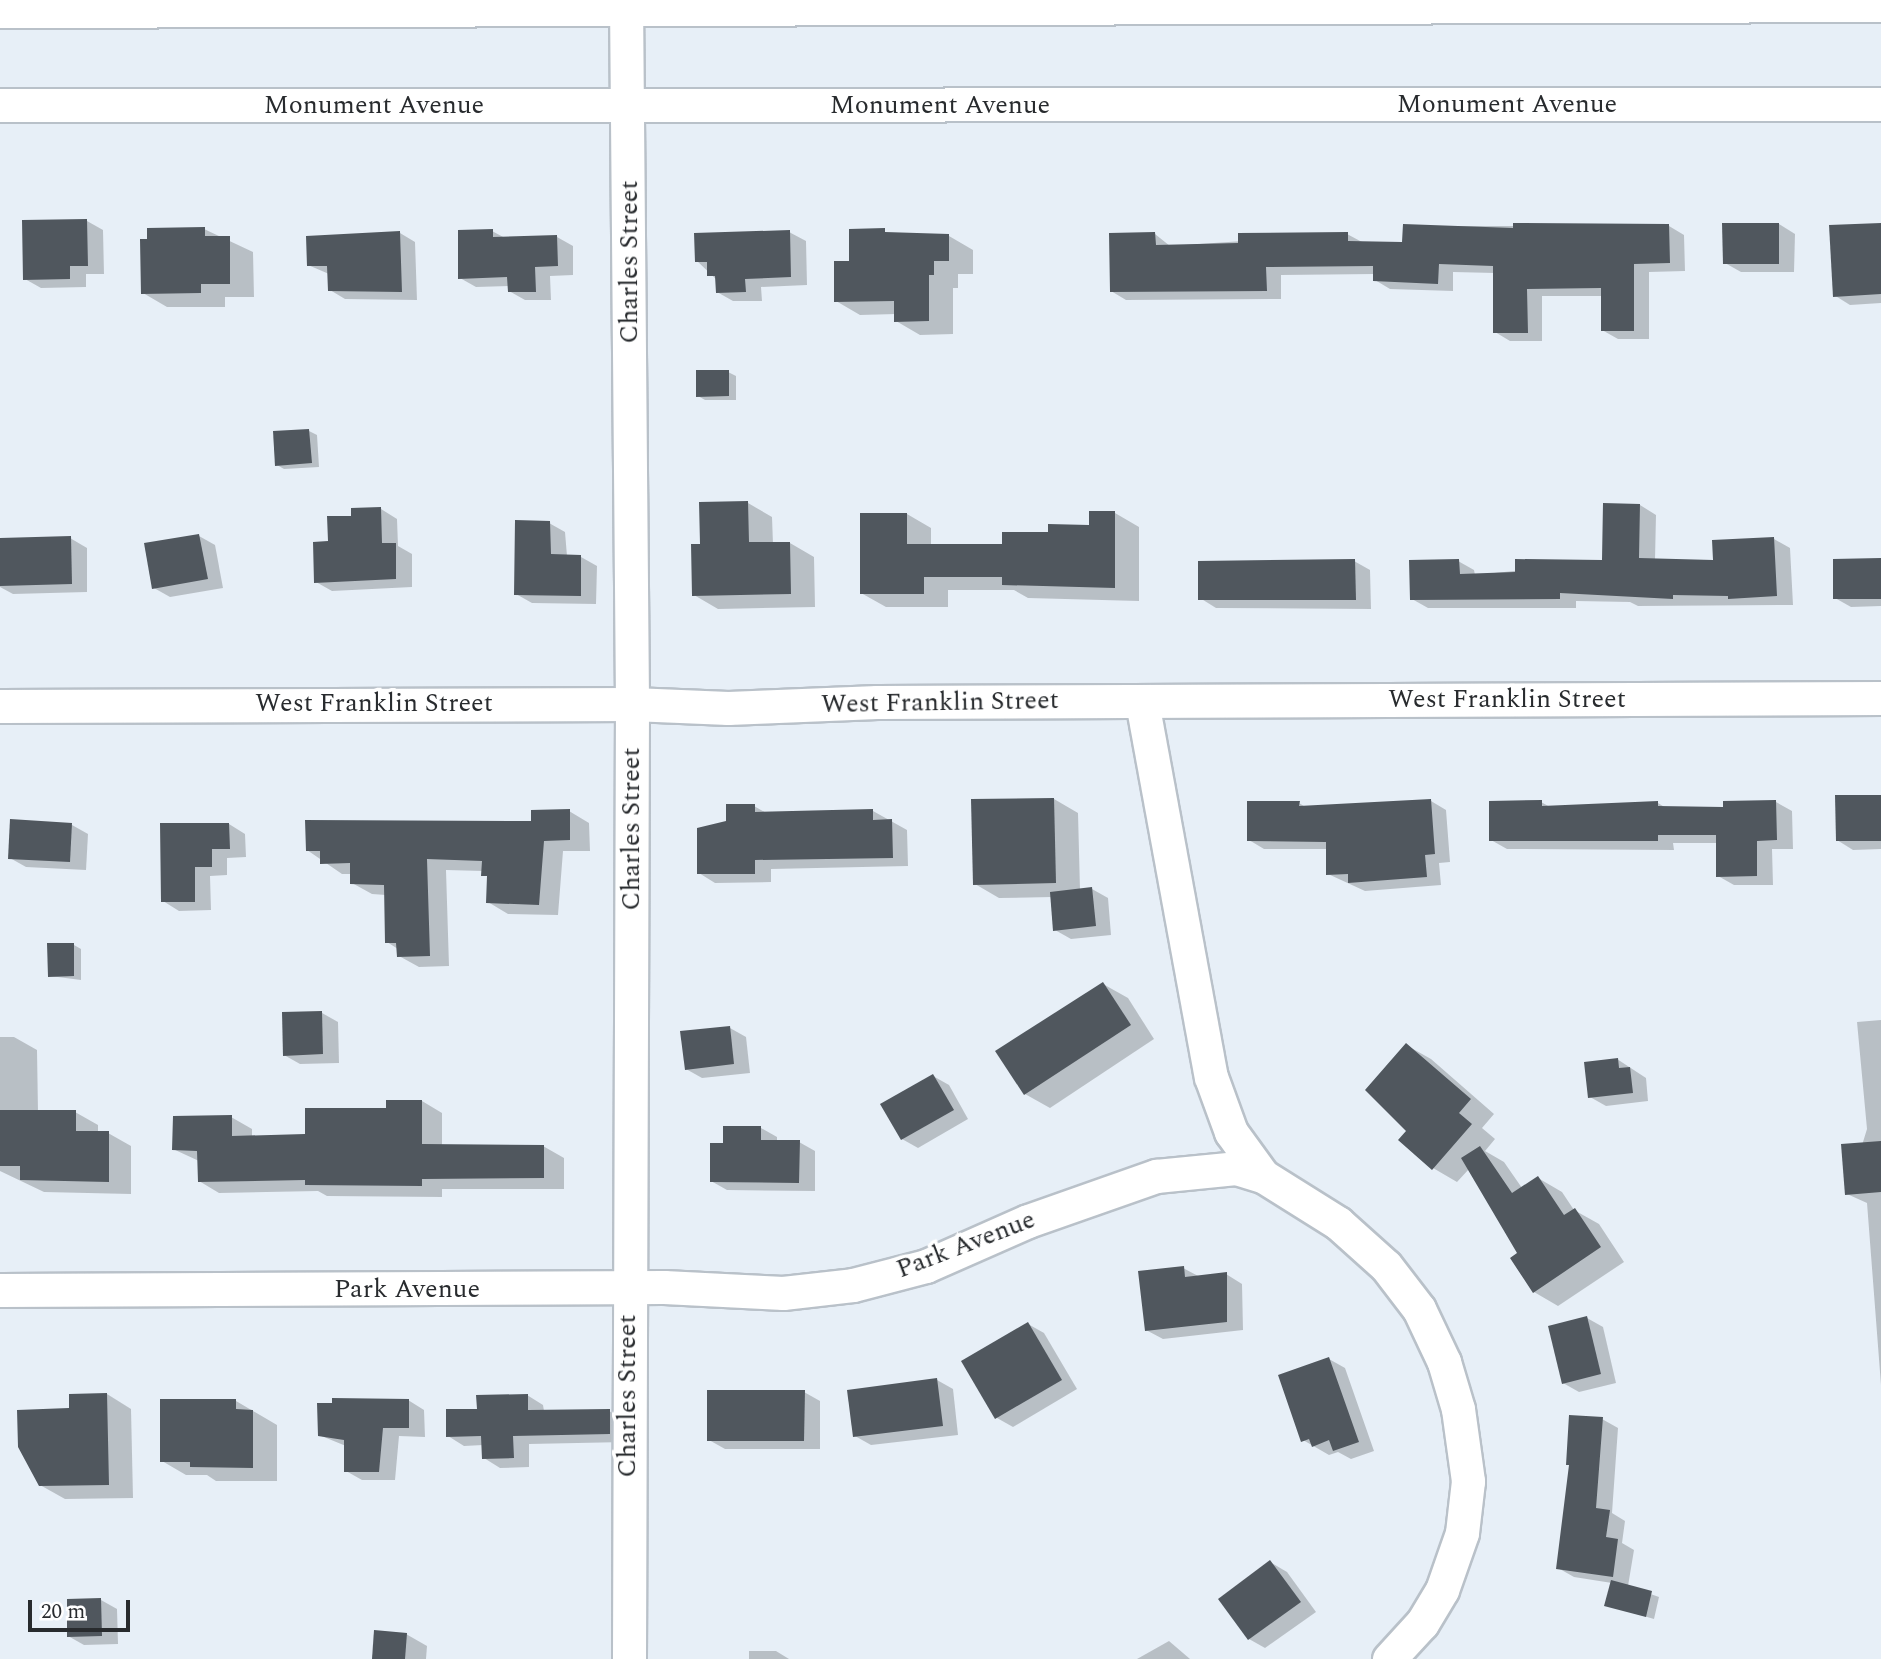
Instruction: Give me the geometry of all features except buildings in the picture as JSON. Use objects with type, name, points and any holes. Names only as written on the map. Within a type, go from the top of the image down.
[{"type":"street","points":[[0,11],[625,5],[1881,5]]},
{"type":"street","name":"Charles Street","points":[[625,5],[624,107],[630,171],[632,704],[628,1291],[629,1659]]},
{"type":"street","name":"Monument Avenue","points":[[0,105],[624,107],[1881,104]]},
{"type":"street","name":"West Franklin Street","points":[[0,706],[632,704],[728,708],[877,702],[1881,698]]},
{"type":"street","points":[[1142,702],[1211,1077],[1231,1132],[1263,1176],[1338,1223],[1386,1266],[1419,1309],[1444,1362],[1458,1409],[1468,1481],[1456,1557],[1422,1623],[1389,1659]]},
{"type":"street","name":"Park Avenue","points":[[0,1290],[628,1291],[664,1287],[783,1293],[853,1285],[926,1266],[1028,1221],[1156,1176],[1236,1168],[1263,1176]]}]
